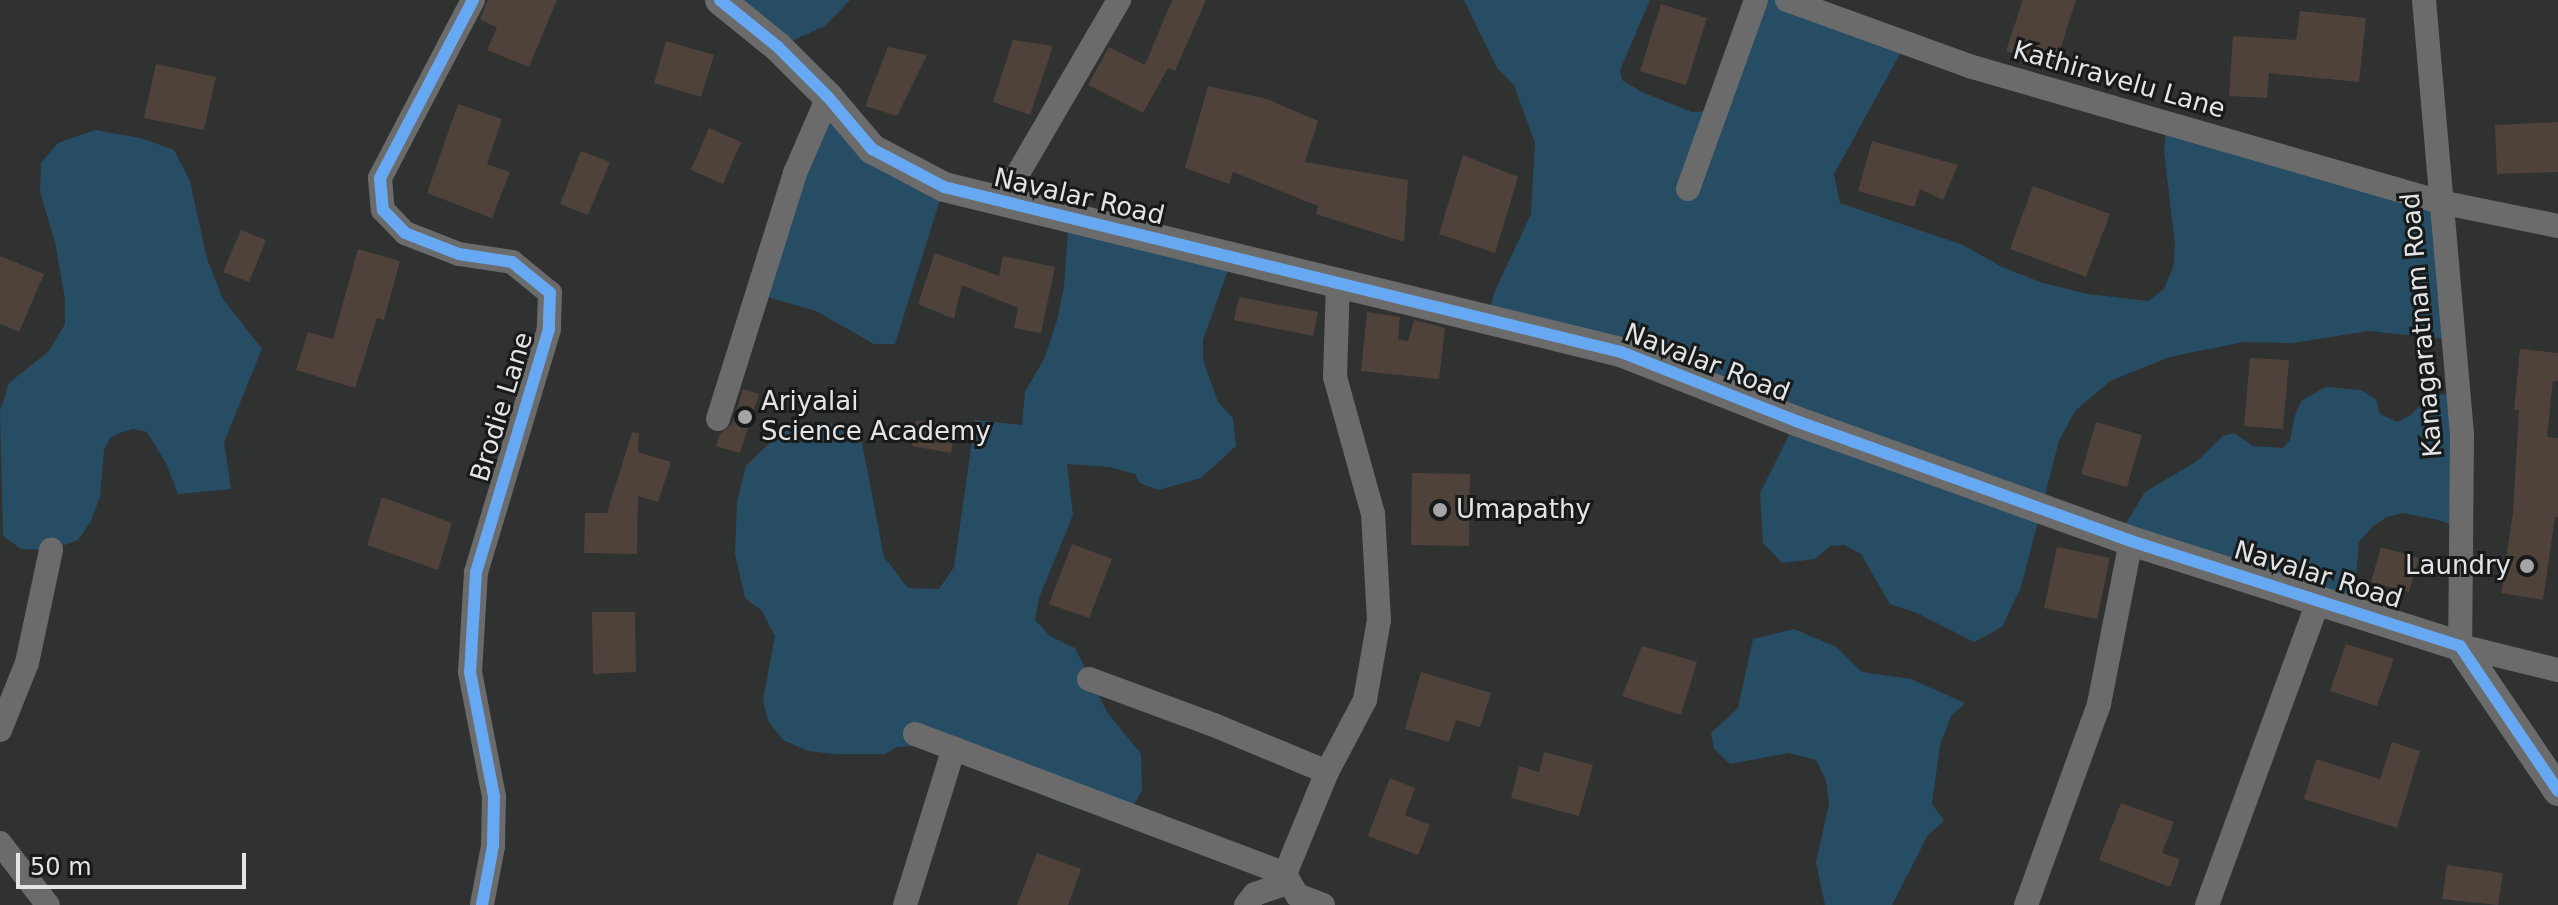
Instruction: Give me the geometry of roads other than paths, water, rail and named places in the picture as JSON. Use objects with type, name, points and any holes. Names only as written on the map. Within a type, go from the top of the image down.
[{"type":"street","name":"Brodie Lane","points":[[473,0],[380,178],[383,210],[405,233],[459,254],[512,262],[550,293],[549,329],[476,572],[470,672],[494,797],[493,846],[482,905]]},
{"type":"street","name":"Navalar Road","points":[[720,0],[778,47],[828,97],[872,149],[944,187],[1338,280],[1621,352],[1796,421],[2131,541],[2460,646]]},
{"type":"street","points":[[1002,201],[1119,0]]},
{"type":"street","points":[[1688,189],[1756,0]]},
{"type":"street","name":"Kathiravelu Lane","points":[[1787,0],[1969,66],[2440,202],[2558,226]]},
{"type":"street","name":"Kanagaratnam Road","points":[[2424,0],[2462,434],[2460,646]]},
{"type":"street","points":[[718,419],[795,173],[828,97]]},
{"type":"street","points":[[1246,905],[1255,894],[1287,878],[1327,772],[1365,700],[1379,620],[1373,514],[1335,377],[1338,280]]},
{"type":"street","points":[[2026,905],[2099,704],[2131,541]]},
{"type":"street","points":[[0,730],[27,663],[51,550]]},
{"type":"street","points":[[2207,905],[2319,599]]},
{"type":"street","points":[[2460,646],[2558,670]]},
{"type":"street","points":[[2460,646],[2558,791]]},
{"type":"street","points":[[1089,679],[1214,725],[1327,772]]},
{"type":"street","points":[[915,734],[1287,878],[1297,895],[1323,905]]},
{"type":"street","points":[[905,905],[954,748]]},
{"type":"street","points":[[0,843],[48,905]]},
{"type":"place","name":"Ariyalai Science Academy","points":[[745,417]]},
{"type":"place","name":"Umapathy","points":[[1440,510]]},
{"type":"place","name":"Laundry","points":[[2527,566]]}]
